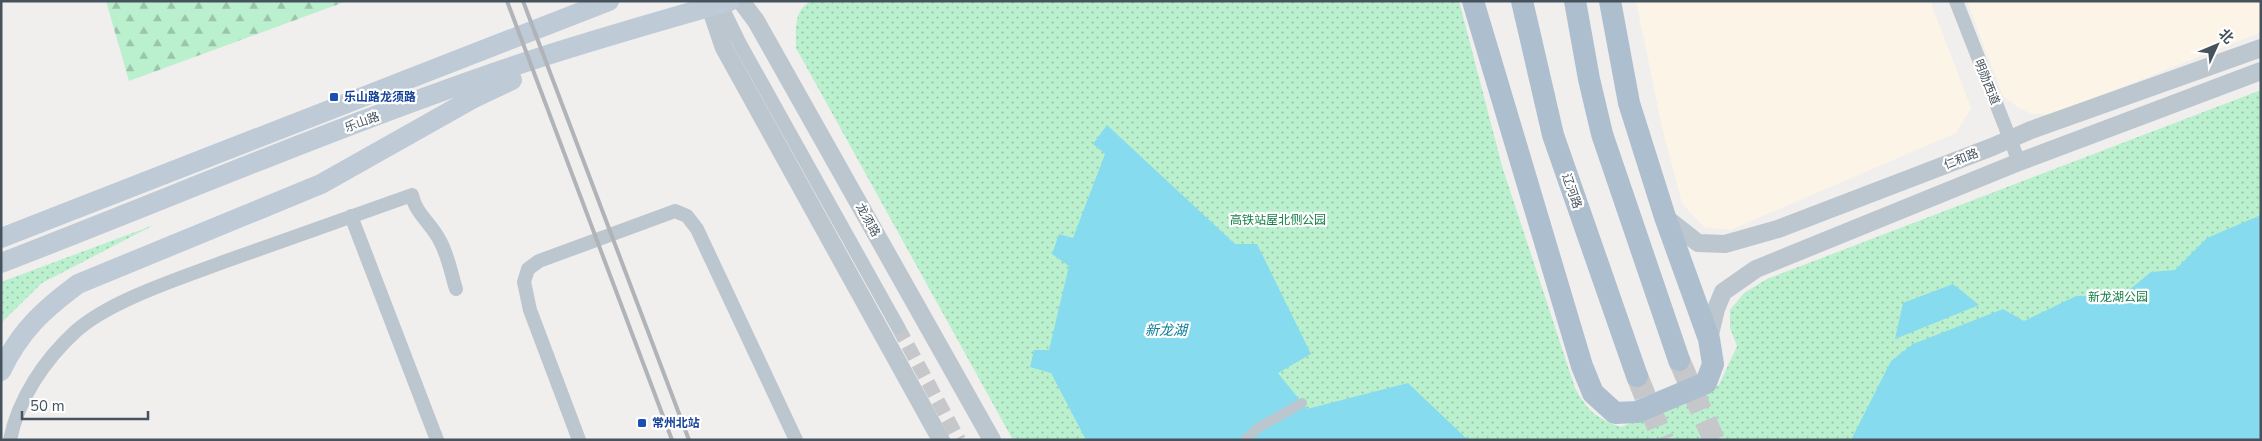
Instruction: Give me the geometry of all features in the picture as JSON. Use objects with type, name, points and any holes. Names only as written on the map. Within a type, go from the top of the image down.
[{"type":"main road","name":"乐山路","points":[[1,238],[609,1]]},
{"type":"main road","points":[[1472,1],[1582,366],[1593,393],[1615,413],[1637,412],[1706,383],[1713,364],[1709,339],[1665,216],[1629,103],[1610,1]]},
{"type":"main road","name":"辽河路","points":[[1522,1],[1553,135],[1638,376]]},
{"type":"main road","points":[[1576,1],[1589,79],[1602,134],[1679,360]]},
{"type":"main road","name":"乐山路","points":[[1,263],[328,135],[513,67],[717,3]]},
{"type":"main road","points":[[1,371],[11,350],[45,309],[78,284],[321,184],[472,98],[592,42]]},
{"type":"street","name":"龙须路","points":[[741,1],[756,21],[992,440]]},
{"type":"street","name":"明勋西道","points":[[1956,1],[2019,162]]},
{"type":"street","points":[[717,3],[898,327]]},
{"type":"street","points":[[717,3],[727,53],[941,440]]},
{"type":"street","name":"仁和路","points":[[1665,216],[1698,243],[1725,244],[1778,229],[2011,140],[2031,130],[2261,48]]},
{"type":"street","name":"仁和路","points":[[1709,339],[1716,309],[1723,292],[1756,269],[2019,162],[2261,71]]},
{"type":"street","points":[[10,440],[26,396],[45,365],[76,331],[111,307],[192,274],[412,195],[413,205],[441,241],[456,289]]},
{"type":"street","points":[[578,440],[530,310],[524,282],[528,269],[539,261],[675,211],[687,216],[697,229],[796,440]]},
{"type":"street","points":[[351,216],[437,440]]},
{"type":"street","points":[[1246,440],[1258,428],[1302,403]]},
{"type":"shaded area","points":[[1636,1],[1930,1],[1971,108],[1956,133],[1730,230],[1704,227],[1682,203],[1662,127]]},
{"type":"shaded area","points":[[1967,1],[2261,1],[2261,32],[2054,114],[2032,114],[2019,108],[2003,96]]},
{"type":"green space","points":[[106,1],[347,1],[129,81]]},
{"type":"green space","name":"高铁站屋北侧公园","points":[[812,1],[1459,1],[1502,166],[1575,388],[1593,413],[1621,427],[1719,385],[1737,346],[1730,328],[1730,310],[1744,293],[1767,279],[2261,90],[2261,440],[1013,440],[796,48],[796,28],[801,9]]},
{"type":"green space","points":[[154,225],[42,283],[1,323],[1,282]]},
{"type":"water","name":"新龙湖","points":[[1107,125],[1235,244],[1257,244],[1311,354],[1278,373],[1307,409],[1408,383],[1468,440],[1086,440],[1051,373],[1030,367],[1034,350],[1049,350],[1069,266],[1052,254],[1059,234],[1073,238],[1105,154],[1093,144]]},
{"type":"water","points":[[2261,215],[2261,440],[1851,440],[1891,361],[1913,344],[2003,309],[2024,321],[2076,296],[2123,295],[2151,272],[2175,270],[2207,238]]},
{"type":"water","points":[[1953,284],[1979,305],[1895,339],[1903,303]]},
{"type":"tunnel","points":[[898,327],[959,440]]},
{"type":"tunnel","points":[[1679,360],[1714,440]]},
{"type":"tunnel","points":[[1637,376],[1663,440]]},
{"type":"railway","points":[[507,1],[672,440]]},
{"type":"railway","points":[[523,1],[689,440]]},
{"type":"place","name":"乐山路龙须路","points":[[334,97]]},
{"type":"place","name":"常州北站","points":[[642,423]]},
{"type":"park label","name":"新龙湖公园","points":[[2118,297]]}]
